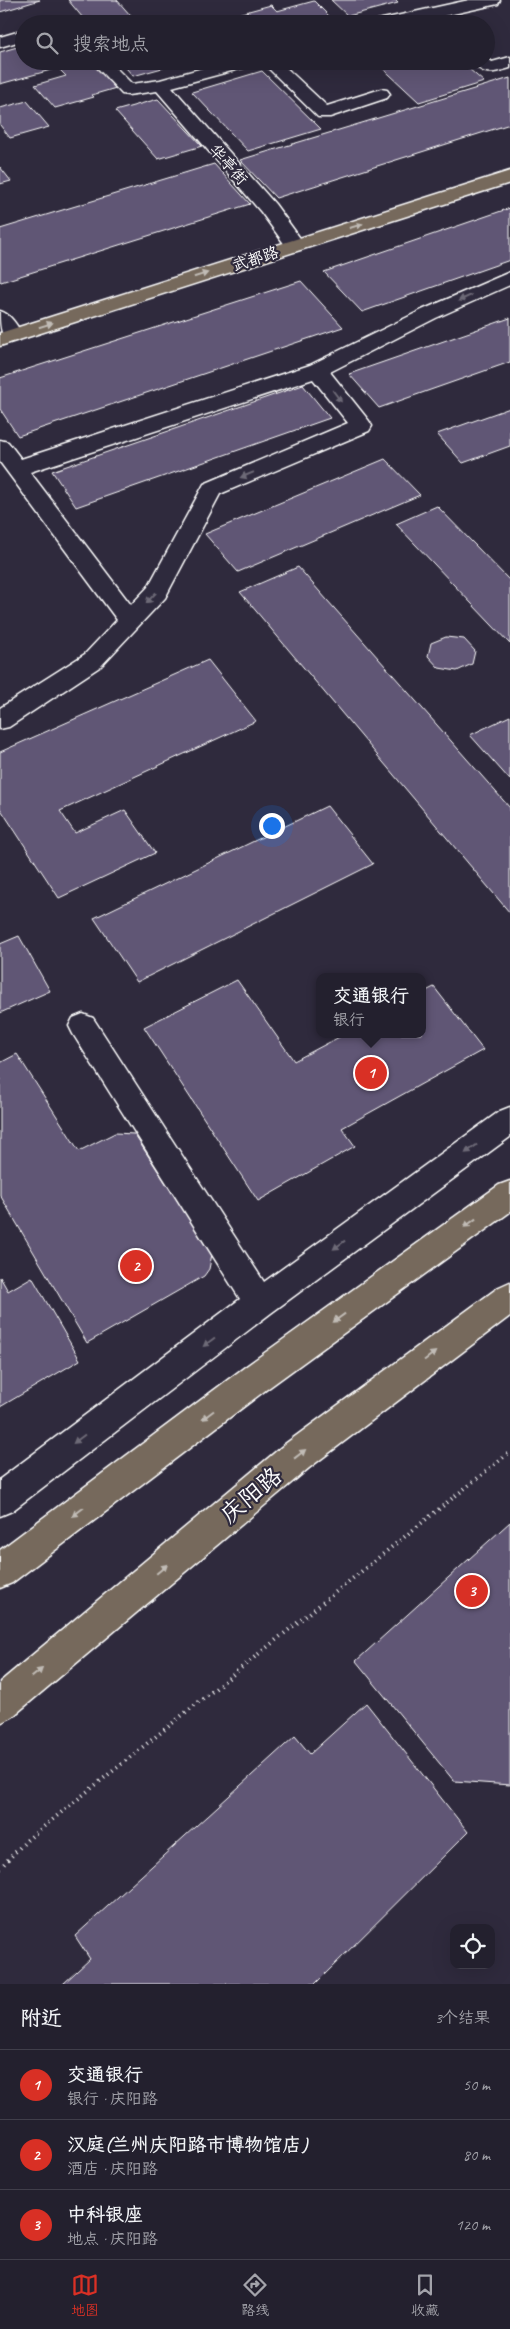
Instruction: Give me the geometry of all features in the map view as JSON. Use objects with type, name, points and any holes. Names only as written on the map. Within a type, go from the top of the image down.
[{"type":"main road","name":"武都路","points":[[290,238],[510,160]]},
{"type":"main road","name":"武都路","points":[[3,327],[290,238],[510,177]]},
{"type":"main road","points":[[0,1571],[256,1378],[510,1195]]},
{"type":"main road","name":"庆阳路","points":[[0,1705],[297,1456],[510,1297]]},
{"type":"street","points":[[442,15],[492,0]]},
{"type":"street","points":[[0,42],[15,38]]},
{"type":"street","points":[[495,67],[510,62]]},
{"type":"street","points":[[108,70],[128,90],[161,85],[215,70]]},
{"type":"street","points":[[279,70],[324,113],[381,94]]},
{"type":"street","name":"华亭街","points":[[161,85],[268,208],[290,238]]},
{"type":"street","points":[[18,468],[317,370],[429,314],[510,278]]},
{"type":"street","points":[[0,720],[93,660],[157,592],[212,489],[361,426],[317,370]]},
{"type":"street","points":[[0,447],[18,468],[130,620]]},
{"type":"street","points":[[83,1026],[260,1303]]},
{"type":"street","points":[[0,1499],[260,1303],[510,1120]]},
{"type":"path","points":[[0,1868],[27,1840],[510,1452]]},
{"type":"building","points":[[0,0],[40,0],[0,12]]},
{"type":"building","points":[[68,0],[117,0],[130,15],[80,15]]},
{"type":"building","points":[[331,0],[395,0],[398,3],[352,15],[347,15]]},
{"type":"building","points":[[314,1],[328,15],[234,15],[271,5],[277,11]]},
{"type":"building","points":[[15,48],[15,70],[51,70],[0,84],[0,52]]},
{"type":"building","points":[[60,70],[101,70],[116,88],[92,95],[94,97],[55,108],[35,85],[66,76]]},
{"type":"building","points":[[128,70],[155,70],[133,76]]},
{"type":"building","points":[[385,70],[470,70],[484,82],[419,102]]},
{"type":"building","points":[[262,71],[321,129],[248,151],[192,92]]},
{"type":"building","points":[[510,78],[510,124],[276,198],[240,160]]},
{"type":"building","points":[[158,99],[202,146],[158,159],[115,111]]},
{"type":"building","points":[[27,101],[49,127],[10,138],[0,125],[0,108]]},
{"type":"building","points":[[214,164],[250,204],[0,281],[0,229]]},
{"type":"building","points":[[0,167],[11,181],[0,184]]},
{"type":"building","points":[[510,208],[510,260],[362,312],[324,272]]},
{"type":"building","points":[[301,281],[343,327],[18,436],[0,409],[0,378]]},
{"type":"building","points":[[510,318],[510,362],[379,408],[349,374]]},
{"type":"building","points":[[303,385],[330,418],[76,507],[52,471]]},
{"type":"building","points":[[510,408],[510,446],[463,463],[437,434]]},
{"type":"building","points":[[385,459],[420,495],[238,572],[205,534]]},
{"type":"building","points":[[437,506],[510,581],[510,644],[396,524]]},
{"type":"building","points":[[298,567],[510,808],[510,913],[240,592]]},
{"type":"building","points":[[446,637],[464,639],[475,651],[472,664],[457,671],[439,668],[428,656],[431,643]]},
{"type":"building","points":[[208,660],[256,721],[60,811],[75,833],[125,810],[155,853],[59,898],[0,808],[0,752]]},
{"type":"building","points":[[510,716],[510,780],[470,735]]},
{"type":"building","points":[[327,806],[373,864],[137,982],[94,918]]},
{"type":"building","points":[[19,936],[50,991],[0,1013],[0,944]]},
{"type":"building","points":[[237,980],[294,1061],[337,1038],[426,1038],[426,991],[434,987],[483,1050],[342,1128],[355,1146],[258,1201],[144,1027]]},
{"type":"building","points":[[17,1054],[79,1151],[115,1133],[134,1134],[212,1254],[209,1269],[204,1276],[87,1343],[0,1195],[0,1063]]},
{"type":"building","points":[[0,1277],[8,1291],[32,1277],[80,1360],[0,1407]]},
{"type":"building","points":[[510,1522],[510,1785],[454,1781],[356,1661]]},
{"type":"building","points":[[366,1703],[468,1832],[315,1984],[63,1984],[90,1959],[75,1936],[295,1736],[310,1754]]},
{"type":"place","name":"交通银行","points":[[371,1073]]},
{"type":"place","name":"汉庭(兰州庆阳路市博物馆店)","points":[[136,1266]]},
{"type":"place","name":"中科银座","points":[[472,1591]]}]
